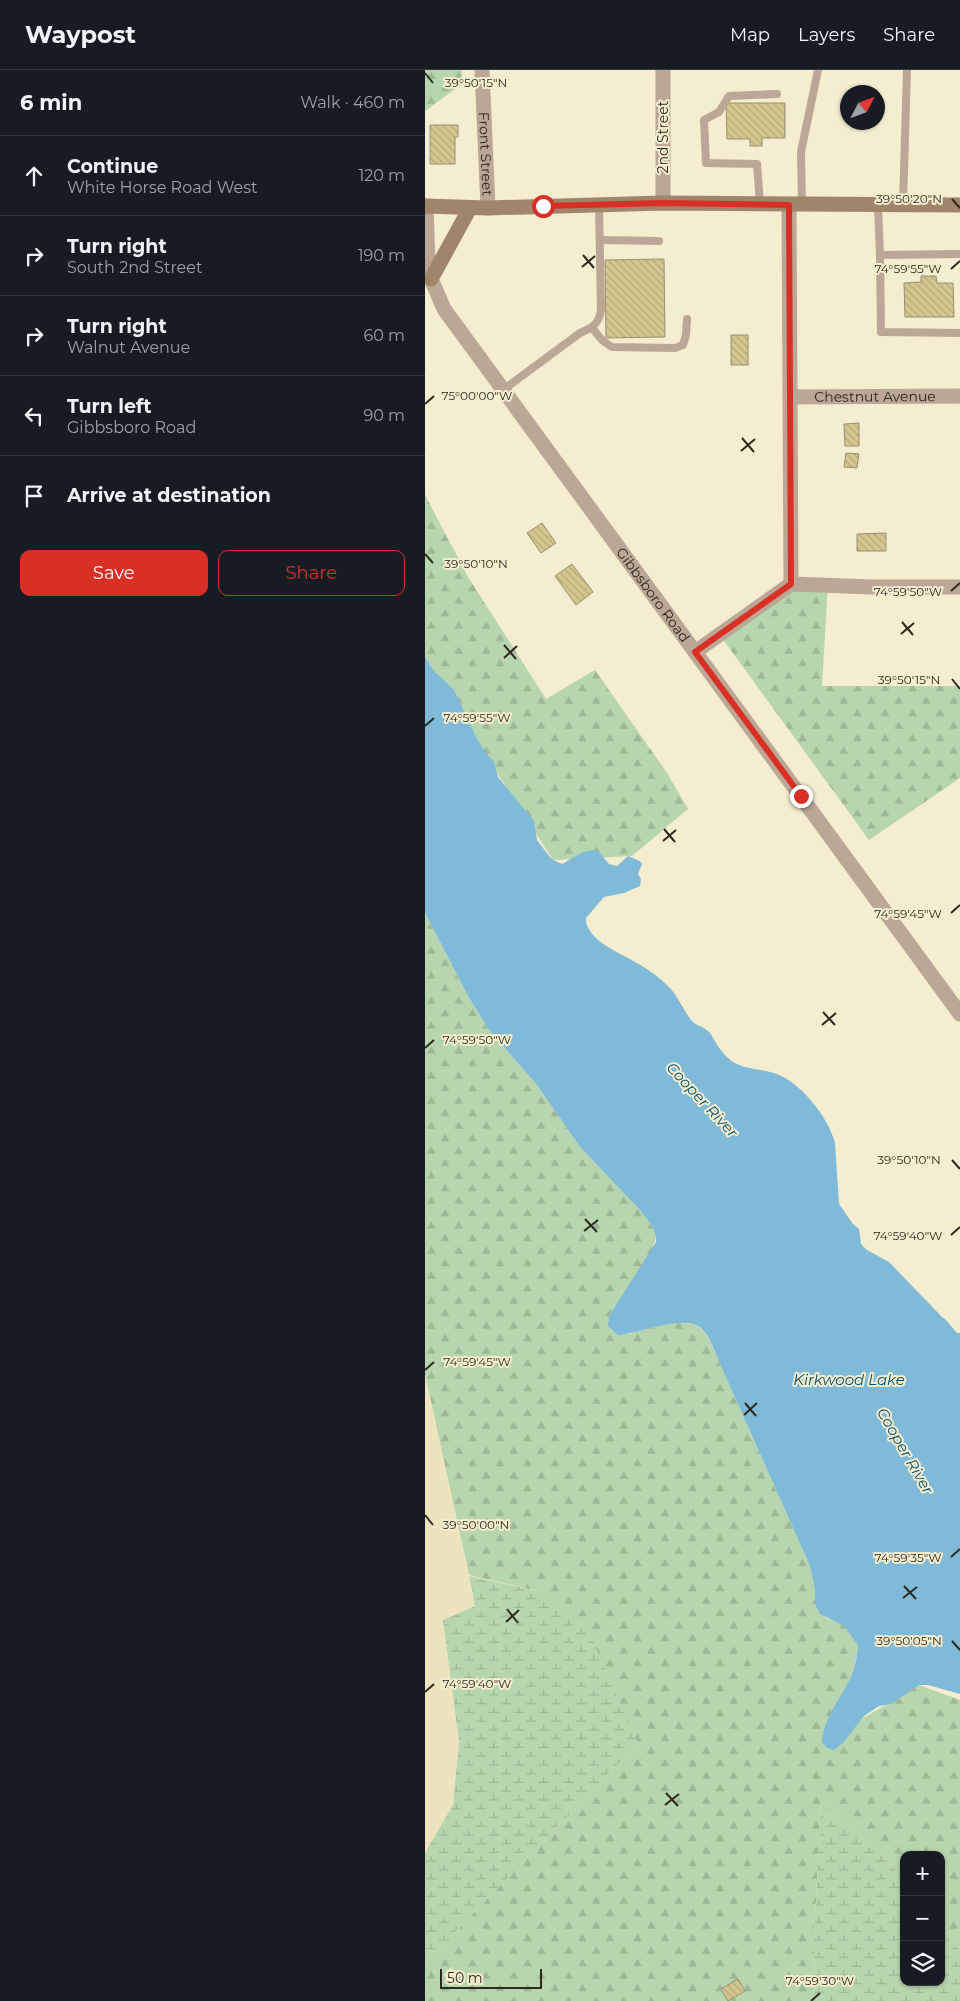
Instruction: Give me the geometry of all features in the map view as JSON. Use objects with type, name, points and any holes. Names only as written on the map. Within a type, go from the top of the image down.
[{"type":"main road","points":[[425,206],[488,208],[663,203],[960,205]]},
{"type":"main road","points":[[428,277],[470,208]]},
{"type":"street","name":"Front Street","points":[[482,70],[488,208]]},
{"type":"street","name":"2nd Street","points":[[663,70],[663,203]]},
{"type":"street","points":[[791,584],[790,398],[795,205]]},
{"type":"street","name":"Gibbsboro Road","points":[[425,206],[428,277],[444,309],[960,1014]]},
{"type":"street","name":"Chestnut Avenue","points":[[790,398],[960,396]]},
{"type":"street","points":[[695,652],[791,584],[872,587],[960,587]]},
{"type":"lane","points":[[795,205],[801,152],[818,70]]},
{"type":"lane","points":[[903,205],[907,70]]},
{"type":"lane","points":[[760,204],[757,164],[706,163],[704,120],[719,112],[729,96],[777,94]]},
{"type":"lane","points":[[503,390],[579,333],[592,328],[599,321],[601,310],[599,204]]},
{"type":"lane","points":[[877,205],[881,332],[960,333]]},
{"type":"lane","points":[[600,240],[659,241]]},
{"type":"lane","points":[[880,255],[960,254]]},
{"type":"lane","points":[[592,328],[603,341],[612,347],[675,348],[683,345],[687,335],[687,319]]},
{"type":"shaded area","points":[[425,1374],[475,1606],[443,1620],[459,1742],[453,1805],[425,1853]]},
{"type":"green space","points":[[425,70],[462,70],[461,85],[425,111]]},
{"type":"green space","points":[[425,495],[468,577],[546,699],[595,670],[667,773],[688,809],[632,856],[553,860],[425,661]]},
{"type":"green space","points":[[828,584],[822,686],[960,686],[960,778],[869,840],[719,634],[785,588]]},
{"type":"green space","points":[[425,913],[468,996],[489,1030],[537,1085],[580,1147],[639,1209],[652,1226],[656,1237],[652,1250],[609,1316],[628,1334],[676,1323],[694,1325],[704,1332],[712,1345],[810,1566],[815,1590],[815,1604],[826,1618],[844,1625],[858,1645],[849,1682],[823,1742],[919,1685],[960,1700],[960,1951],[945,1932],[945,1851],[900,1851],[900,1875],[887,1859],[821,1803],[814,1938],[815,2001],[425,2001],[425,1963],[638,1744],[546,1593],[469,1575],[425,1374]]},
{"type":"green space","points":[[469,1576],[546,1593],[590,1634],[638,1744],[425,1963],[425,1853],[453,1805],[459,1742],[443,1620],[475,1606]]},
{"type":"green space","points":[[821,1803],[887,1859],[900,1875],[900,1986],[945,1986],[945,1932],[960,1951],[960,2001],[815,2001],[814,1938]]},
{"type":"water","name":"Kirkwood Lake","points":[[425,657],[433,670],[454,690],[477,739],[494,762],[498,777],[534,821],[537,840],[553,860],[562,864],[583,852],[593,850],[598,851],[609,864],[617,866],[628,856],[640,861],[642,864],[638,874],[641,879],[640,886],[624,893],[604,897],[586,918],[590,931],[604,945],[661,979],[675,994],[692,1021],[710,1033],[718,1046],[733,1062],[744,1067],[784,1077],[803,1092],[820,1112],[832,1133],[835,1143],[839,1204],[853,1224],[859,1229],[861,1244],[867,1250],[889,1262],[957,1333],[960,1333],[960,1694],[928,1685],[919,1685],[891,1704],[879,1706],[864,1716],[843,1743],[834,1750],[827,1748],[822,1742],[823,1733],[829,1717],[852,1675],[858,1645],[844,1626],[820,1614],[815,1604],[815,1590],[810,1566],[710,1341],[702,1329],[685,1323],[618,1335],[608,1326],[609,1316],[656,1242],[652,1226],[639,1209],[580,1147],[537,1085],[489,1030],[468,996],[425,913]]},
{"type":"building","points":[[726,103],[785,103],[785,138],[762,138],[762,146],[750,146],[750,139],[727,139]]},
{"type":"building","points":[[430,125],[458,125],[458,137],[455,137],[455,164],[430,164]]},
{"type":"building","points":[[664,259],[665,337],[606,338],[605,260]]},
{"type":"building","points":[[921,276],[936,276],[937,283],[953,283],[954,317],[905,317],[904,283],[921,282]]},
{"type":"building","points":[[731,335],[748,335],[748,365],[731,365]]},
{"type":"building","points":[[859,423],[859,446],[845,446],[844,424]]},
{"type":"building","points":[[846,453],[859,454],[857,468],[844,467]]},
{"type":"building","points":[[542,523],[556,543],[541,553],[527,533]]},
{"type":"building","points":[[886,533],[886,551],[857,551],[857,534]]},
{"type":"building","points":[[572,564],[593,592],[576,605],[555,576]]},
{"type":"building","points":[[738,1979],[745,1991],[728,2001],[721,1989]]},
{"type":"route","points":[[543,206],[663,203],[789,205],[791,584],[695,652],[801,796]]},
{"type":"water label","name":"Cooper River","points":[[702,1100]]},
{"type":"water label","name":"Cooper River","points":[[905,1451]]}]
